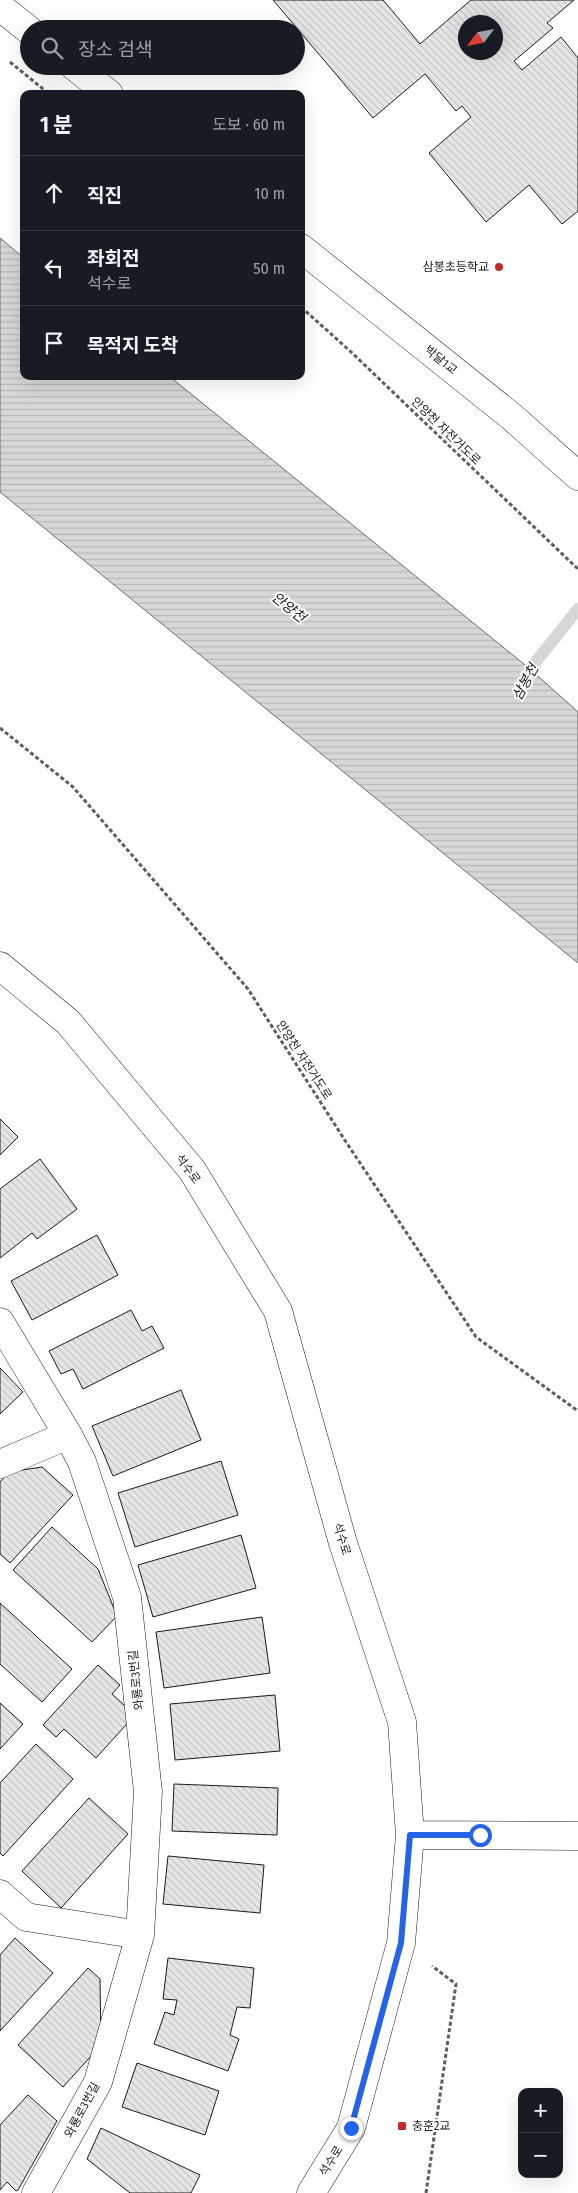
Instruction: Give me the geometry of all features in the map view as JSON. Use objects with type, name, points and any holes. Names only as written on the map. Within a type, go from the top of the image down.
[{"type":"street","points":[[0,7],[20,23]]},
{"type":"street","points":[[85,75],[104,90]]},
{"type":"street","name":"박달1교","points":[[305,251],[512,417],[578,476]]},
{"type":"street","name":"석수로","points":[[0,966],[68,1022],[192,1170],[278,1311],[343,1543],[402,1722],[410,1835],[401,1943],[351,2128],[311,2193]]},
{"type":"street","name":"와룡로3번길","points":[[0,1322],[68,1435],[82,1462],[128,1597],[148,1792],[140,1935],[98,2082],[36,2193]]},
{"type":"street","points":[[0,1464],[68,1435]]},
{"type":"street","points":[[410,1835],[578,1836]]},
{"type":"street","points":[[0,1894],[26,1917],[140,1935]]},
{"type":"path","points":[[7,60],[20,71]]},
{"type":"path","points":[[25,75],[43,90]]},
{"type":"path","name":"안양천 자전거도로","points":[[305,311],[350,351],[578,569]]},
{"type":"path","name":"안양천 자전거도로","points":[[0,728],[73,786],[248,989],[346,1142],[476,1337],[578,1411]]},
{"type":"path","points":[[401,1943],[456,1984],[426,2193]]},
{"type":"water","name":"안양천","points":[[0,238],[20,255],[20,380],[174,380],[530,669],[578,712],[578,963],[0,492]]},
{"type":"building","points":[[273,0],[383,0],[420,44],[471,0],[574,0],[547,23],[553,28],[514,61],[522,70],[561,37],[578,58],[578,211],[562,224],[529,185],[486,222],[429,153],[471,117],[462,106],[456,111],[425,74],[373,118],[305,38],[305,20],[290,20]]},
{"type":"building","points":[[0,1119],[18,1137],[0,1155]]},
{"type":"building","points":[[40,1159],[77,1209],[37,1239],[32,1233],[0,1258],[0,1189]]},
{"type":"building","points":[[97,1235],[118,1275],[32,1320],[11,1281]]},
{"type":"building","points":[[131,1310],[142,1331],[152,1326],[164,1348],[83,1389],[73,1369],[61,1374],[49,1351]]},
{"type":"building","points":[[0,1368],[23,1392],[0,1414]]},
{"type":"building","points":[[181,1390],[201,1440],[113,1476],[92,1426]]},
{"type":"building","points":[[221,1461],[238,1515],[135,1547],[118,1493]]},
{"type":"building","points":[[42,1467],[73,1495],[10,1563],[0,1554],[0,1482],[9,1472]]},
{"type":"building","points":[[52,1527],[98,1569],[117,1616],[92,1642],[13,1570]]},
{"type":"building","points":[[241,1535],[256,1588],[153,1617],[138,1565]]},
{"type":"building","points":[[0,1603],[72,1669],[42,1702],[0,1664]]},
{"type":"building","points":[[262,1617],[270,1673],[164,1688],[156,1632]]},
{"type":"building","points":[[98,1665],[120,1685],[112,1694],[135,1715],[96,1758],[64,1729],[56,1737],[43,1725]]},
{"type":"building","points":[[275,1695],[280,1751],[175,1760],[170,1704]]},
{"type":"building","points":[[0,1703],[23,1724],[0,1749]]},
{"type":"building","points":[[36,1744],[73,1779],[3,1856],[0,1853],[0,1783]]},
{"type":"building","points":[[174,1784],[278,1788],[277,1835],[172,1831]]},
{"type":"building","points":[[89,1798],[128,1834],[61,1908],[22,1871]]},
{"type":"building","points":[[168,1856],[264,1865],[260,1913],[163,1904]]},
{"type":"building","points":[[15,1938],[53,1973],[0,2031],[0,1955]]},
{"type":"building","points":[[168,1958],[254,1968],[250,2008],[237,2007],[230,2035],[239,2039],[228,2071],[154,2044],[165,2012],[174,2015],[177,2000],[163,1999]]},
{"type":"building","points":[[88,1968],[100,1979],[101,2045],[63,2087],[18,2045]]},
{"type":"building","points":[[137,2063],[219,2091],[205,2135],[122,2107]]},
{"type":"building","points":[[28,2095],[57,2121],[18,2190],[16,2191],[7,2182],[0,2190],[0,2125]]},
{"type":"building","points":[[101,2128],[200,2175],[191,2193],[130,2193],[87,2159]]},
{"type":"waterway","name":"삼봉천","points":[[523,683],[530,669],[578,609]]},
{"type":"place","name":"삼봉초등학교","points":[[499,267]]},
{"type":"place","name":"충훈2교","points":[[402,2126]]},
{"type":"route","points":[[351,2128],[401,1943],[410,1835],[480,1835]]}]
